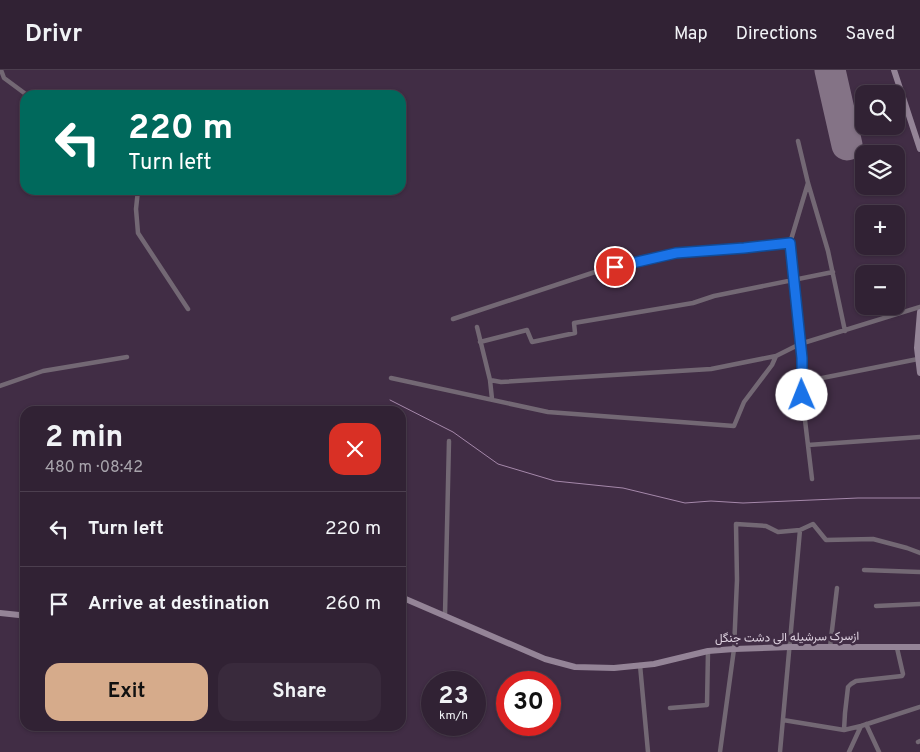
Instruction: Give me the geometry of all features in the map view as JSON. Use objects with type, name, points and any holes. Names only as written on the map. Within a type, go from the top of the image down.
[{"type":"street","points":[[1,70],[4,78],[20,90]]},
{"type":"street","points":[[894,70],[920,149]]},
{"type":"street","points":[[798,141],[808,184],[828,251],[845,331]]},
{"type":"street","points":[[808,184],[790,243],[800,344],[802,395],[812,479]]},
{"type":"street","points":[[137,195],[136,209],[138,233],[188,309]]},
{"type":"street","points":[[453,319],[601,270],[642,260],[676,253],[790,243]]},
{"type":"street","points":[[480,342],[527,330],[532,342],[575,333],[574,323],[693,303],[714,296],[833,272]]},
{"type":"street","points":[[490,380],[501,382],[711,370],[776,356],[800,344],[920,307]]},
{"type":"street","points":[[920,312],[918,359],[920,373]]},
{"type":"street","points":[[477,327],[490,380],[492,399]]},
{"type":"street","points":[[391,378],[548,412],[734,426],[744,402],[772,365],[776,356]]},
{"type":"street","points":[[0,386],[43,372],[127,358]]},
{"type":"street","points":[[802,382],[918,359]]},
{"type":"street","points":[[808,445],[920,437]]},
{"type":"street","points":[[444,615],[449,442]]},
{"type":"street","points":[[720,752],[734,649],[737,580],[736,524],[766,526],[778,532],[800,530],[814,524],[826,540],[873,539],[920,553]]},
{"type":"street","points":[[780,752],[800,530]]},
{"type":"street","points":[[864,570],[920,572]]},
{"type":"street","points":[[830,647],[837,588]]},
{"type":"street","name":"ازسرک سرشیله الی دشت جنگل","points":[[406,599],[545,659],[575,667],[614,668],[654,664],[708,651],[734,649],[920,647]]},
{"type":"street","points":[[876,606],[920,604]]},
{"type":"street","points":[[0,613],[20,615]]},
{"type":"street","points":[[844,730],[844,713],[849,685],[856,681],[902,676],[897,648]]},
{"type":"street","points":[[670,708],[707,705],[708,651]]},
{"type":"street","points":[[640,665],[648,752]]},
{"type":"street","points":[[783,720],[844,730],[920,707]]},
{"type":"street","points":[[849,752],[864,725]]},
{"type":"street","points":[[864,725],[879,752]]},
{"type":"waterway","points":[[390,400],[402,406]]},
{"type":"waterway","points":[[406,408],[453,432],[498,464],[555,481],[623,488],[685,503],[920,498]]},
{"type":"runway","points":[[830,70],[847,145]]},
{"type":"route","points":[[615,267],[676,253],[790,243],[802,358],[802,395]]}]
